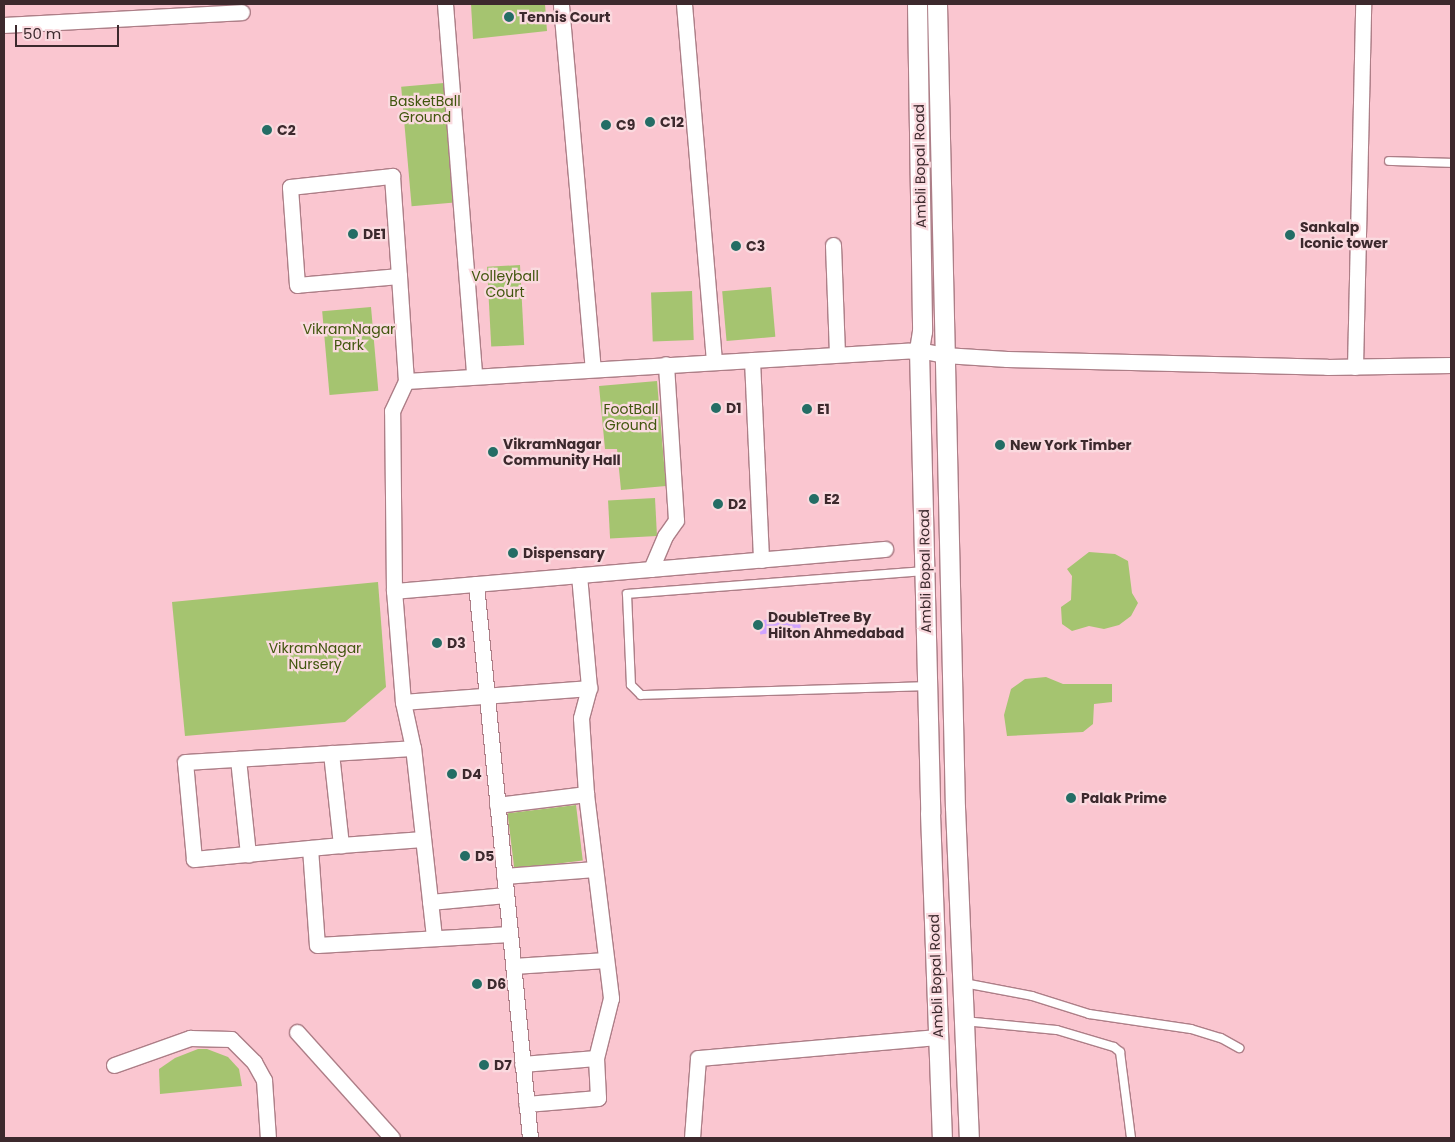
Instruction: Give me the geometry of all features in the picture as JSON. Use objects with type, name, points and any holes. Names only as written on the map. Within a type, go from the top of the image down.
[{"type":"street","points":[[445,4],[474,376]]},
{"type":"street","points":[[684,4],[714,362]]},
{"type":"street","name":"Ambli Bopal Road","points":[[917,4],[922,331],[919,350],[942,1138]]},
{"type":"street","name":"Ambli Bopal Road","points":[[937,4],[944,355],[968,1138]]},
{"type":"street","points":[[1356,366],[1363,4]]},
{"type":"street","points":[[561,5],[593,369]]},
{"type":"street","points":[[4,26],[242,12]]},
{"type":"street","points":[[399,276],[296,285],[290,187],[392,176],[399,276],[406,381],[392,411],[394,591],[403,702],[413,748],[434,936]]},
{"type":"street","points":[[833,245],[837,354]]},
{"type":"street","points":[[406,381],[919,350],[944,355],[1356,366],[1451,365]]},
{"type":"street","points":[[752,360],[761,560]]},
{"type":"street","points":[[651,569],[664,536],[676,520],[666,364]]},
{"type":"street","points":[[394,591],[885,549]]},
{"type":"street","points":[[526,1104],[598,1098],[596,1058],[611,998],[586,794],[581,718],[589,688],[579,575]]},
{"type":"street","points":[[476,584],[530,1138]]},
{"type":"street","points":[[403,702],[589,688]]},
{"type":"street","points":[[413,748],[185,762],[194,859],[423,839]]},
{"type":"street","points":[[330,753],[341,845]]},
{"type":"street","points":[[238,759],[248,854]]},
{"type":"street","points":[[497,805],[586,794]]},
{"type":"street","points":[[310,848],[317,945],[434,936],[510,934]]},
{"type":"street","points":[[504,876],[595,868]]},
{"type":"street","points":[[430,902],[506,895]]},
{"type":"street","points":[[513,966],[606,960]]},
{"type":"street","points":[[296,1032],[392,1138]]},
{"type":"street","points":[[692,1138],[698,1058],[938,1037]]},
{"type":"street","points":[[114,1065],[190,1038],[231,1039],[254,1062],[264,1080],[268,1138]]},
{"type":"street","points":[[522,1064],[596,1058]]},
{"type":"lane","points":[[1389,161],[1451,163]]},
{"type":"lane","points":[[926,571],[627,594],[631,685],[641,696],[928,686]]},
{"type":"lane","points":[[962,983],[1014,991],[1088,1014],[1191,1028],[1221,1038],[1239,1048]]},
{"type":"lane","points":[[964,1021],[1057,1030],[1114,1047],[1120,1052],[1131,1138]]},
{"type":"green space","name":"Tennis Court","points":[[471,4],[545,4],[547,31],[473,39]]},
{"type":"green space","name":"BasketBall Ground","points":[[444,83],[454,203],[412,206],[401,87]]},
{"type":"green space","name":"Volleyball Court","points":[[520,265],[524,345],[491,347],[487,267]]},
{"type":"green space","points":[[771,287],[775,337],[727,341],[722,291]]},
{"type":"green space","points":[[692,291],[694,340],[653,341],[651,292]]},
{"type":"green space","name":"VikramNagar Park","points":[[371,307],[378,391],[330,395],[322,311]]},
{"type":"green space","name":"FootBall Ground","points":[[657,381],[666,486],[621,490],[617,449],[605,449],[599,386]]},
{"type":"green space","points":[[655,498],[657,536],[610,538],[608,500]]},
{"type":"green space","points":[[1089,552],[1115,554],[1128,561],[1132,593],[1138,603],[1131,616],[1119,625],[1104,629],[1089,626],[1072,631],[1062,624],[1061,607],[1071,600],[1072,576],[1067,569]]},
{"type":"green space","name":"VikramNagar Nursery","points":[[378,582],[386,687],[345,722],[185,736],[172,602]]},
{"type":"green space","points":[[1046,677],[1063,684],[1112,684],[1112,702],[1094,704],[1093,724],[1083,732],[1007,736],[1004,715],[1011,689],[1025,679]]},
{"type":"green space","points":[[576,805],[583,861],[514,869],[508,813]]},
{"type":"green space","points":[[198,1049],[207,1049],[228,1057],[239,1069],[242,1086],[160,1094],[159,1069],[175,1058]]},
{"type":"shaded area","points":[[799,615],[801,629],[760,635],[758,621]]},
{"type":"place","name":"Tennis Court","points":[[509,17]]},
{"type":"place","name":"C12","points":[[650,122]]},
{"type":"place","name":"C9","points":[[606,125]]},
{"type":"place","name":"C2","points":[[267,130]]},
{"type":"place","name":"DE1","points":[[353,234]]},
{"type":"place","name":"Sankalp Iconic tower","points":[[1290,235]]},
{"type":"place","name":"C3","points":[[736,246]]},
{"type":"place","name":"D1","points":[[716,408]]},
{"type":"place","name":"E1","points":[[807,409]]},
{"type":"place","name":"New York Timber","points":[[1000,445]]},
{"type":"place","name":"VikramNagar Community Hall","points":[[493,452]]},
{"type":"place","name":"E2","points":[[814,499]]},
{"type":"place","name":"D2","points":[[718,504]]},
{"type":"place","name":"Dispensary","points":[[513,553]]},
{"type":"place","name":"DoubleTree By Hilton Ahmedabad","points":[[758,625]]},
{"type":"place","name":"D3","points":[[437,643]]},
{"type":"place","name":"D4","points":[[452,774]]},
{"type":"place","name":"Palak Prime","points":[[1071,798]]},
{"type":"place","name":"D5","points":[[465,856]]},
{"type":"place","name":"D6","points":[[477,984]]},
{"type":"place","name":"D7","points":[[484,1065]]}]
